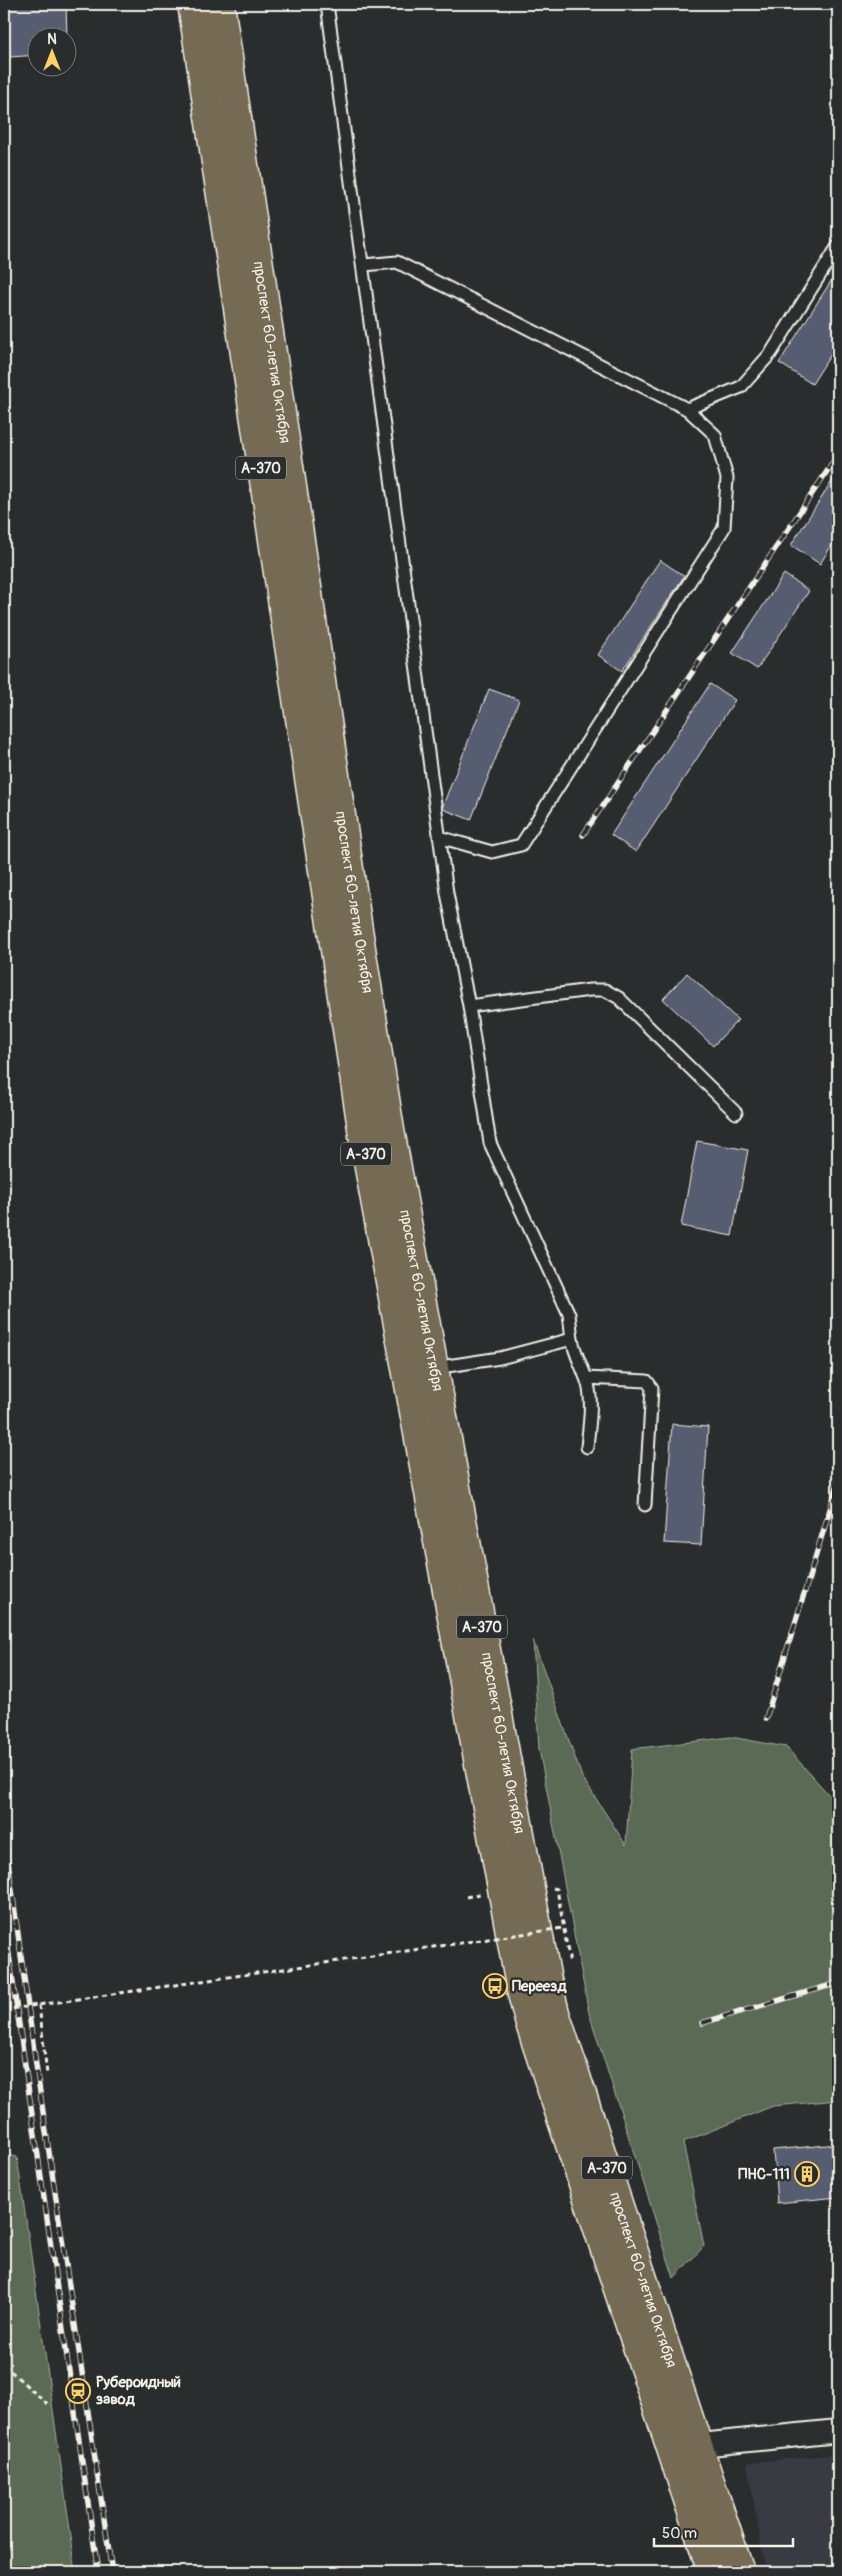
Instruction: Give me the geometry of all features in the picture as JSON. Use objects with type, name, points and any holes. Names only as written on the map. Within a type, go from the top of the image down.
[{"type":"highway","name":"проспект 60-летия Октября","points":[[192,4],[330,933],[363,1135],[421,1371],[549,1988],[740,2572]]},
{"type":"highway","name":"проспект 60-летия Октября","points":[[220,4],[361,948],[390,1130],[421,1371],[524,2003],[712,2572]]},
{"type":"street","points":[[700,2445],[838,2431]]},
{"type":"lane","points":[[327,4],[364,265],[446,893],[469,1006],[490,1143],[569,1314],[576,1359],[586,1378],[591,1406],[587,1447]]},
{"type":"lane","points":[[687,409],[741,387],[772,353],[838,246]]},
{"type":"lane","points":[[364,265],[397,262],[687,409],[715,436],[727,478],[724,528],[521,845],[492,852],[439,837]]},
{"type":"lane","points":[[469,1006],[590,990],[605,990],[619,998],[736,1113]]},
{"type":"lane","points":[[421,1371],[500,1358],[572,1339]]},
{"type":"lane","points":[[586,1378],[646,1381],[652,1388],[653,1400],[645,1505]]},
{"type":"path","points":[[557,1889],[570,1964]]},
{"type":"path","points":[[4,2010],[563,1928]]},
{"type":"path","points":[[39,2005],[48,2074]]},
{"type":"path","points":[[4,2365],[50,2407]]},
{"type":"shaded area","points":[[838,2454],[838,2572],[766,2572],[747,2463]]},
{"type":"green space","points":[[533,1640],[582,1777],[626,1845],[632,1749],[731,1737],[786,1747],[838,1805],[838,2100],[773,2106],[683,2142],[704,2246],[674,2278],[589,2013],[539,1749]]},
{"type":"green space","points":[[4,2154],[17,2157],[76,2572],[4,2572]]},
{"type":"building","points":[[7,4],[66,4],[67,28],[28,28],[28,56],[10,57]]},
{"type":"building","points":[[838,270],[838,343],[812,384],[779,363]]},
{"type":"building","points":[[838,472],[838,535],[820,564],[791,545]]},
{"type":"building","points":[[660,560],[684,576],[622,671],[598,655]]},
{"type":"building","points":[[784,574],[809,591],[757,669],[732,653]]},
{"type":"building","points":[[710,684],[735,700],[636,852],[611,835]]},
{"type":"building","points":[[489,689],[519,700],[471,820],[443,809],[443,805]]},
{"type":"building","points":[[687,973],[738,1020],[713,1046],[663,999]]},
{"type":"building","points":[[697,1141],[748,1150],[732,1236],[681,1226]]},
{"type":"building","points":[[672,1424],[708,1427],[701,1545],[664,1543]]},
{"type":"building","name":"ПНС-111","points":[[838,2144],[838,2197],[777,2203],[773,2150]]},
{"type":"railway","points":[[583,835],[838,455]]},
{"type":"railway","points":[[766,1718],[838,1483]]},
{"type":"railway","points":[[4,1832],[37,2072],[112,2572]]},
{"type":"railway","points":[[4,1920],[98,2572]]},
{"type":"railway","points":[[702,2023],[838,1983]]},
{"type":"place","name":"Переезд","points":[[495,1986]]},
{"type":"place","name":"ПНС-111","points":[[807,2174]]},
{"type":"place","name":"Рубероидный завод","points":[[78,2391]]}]
